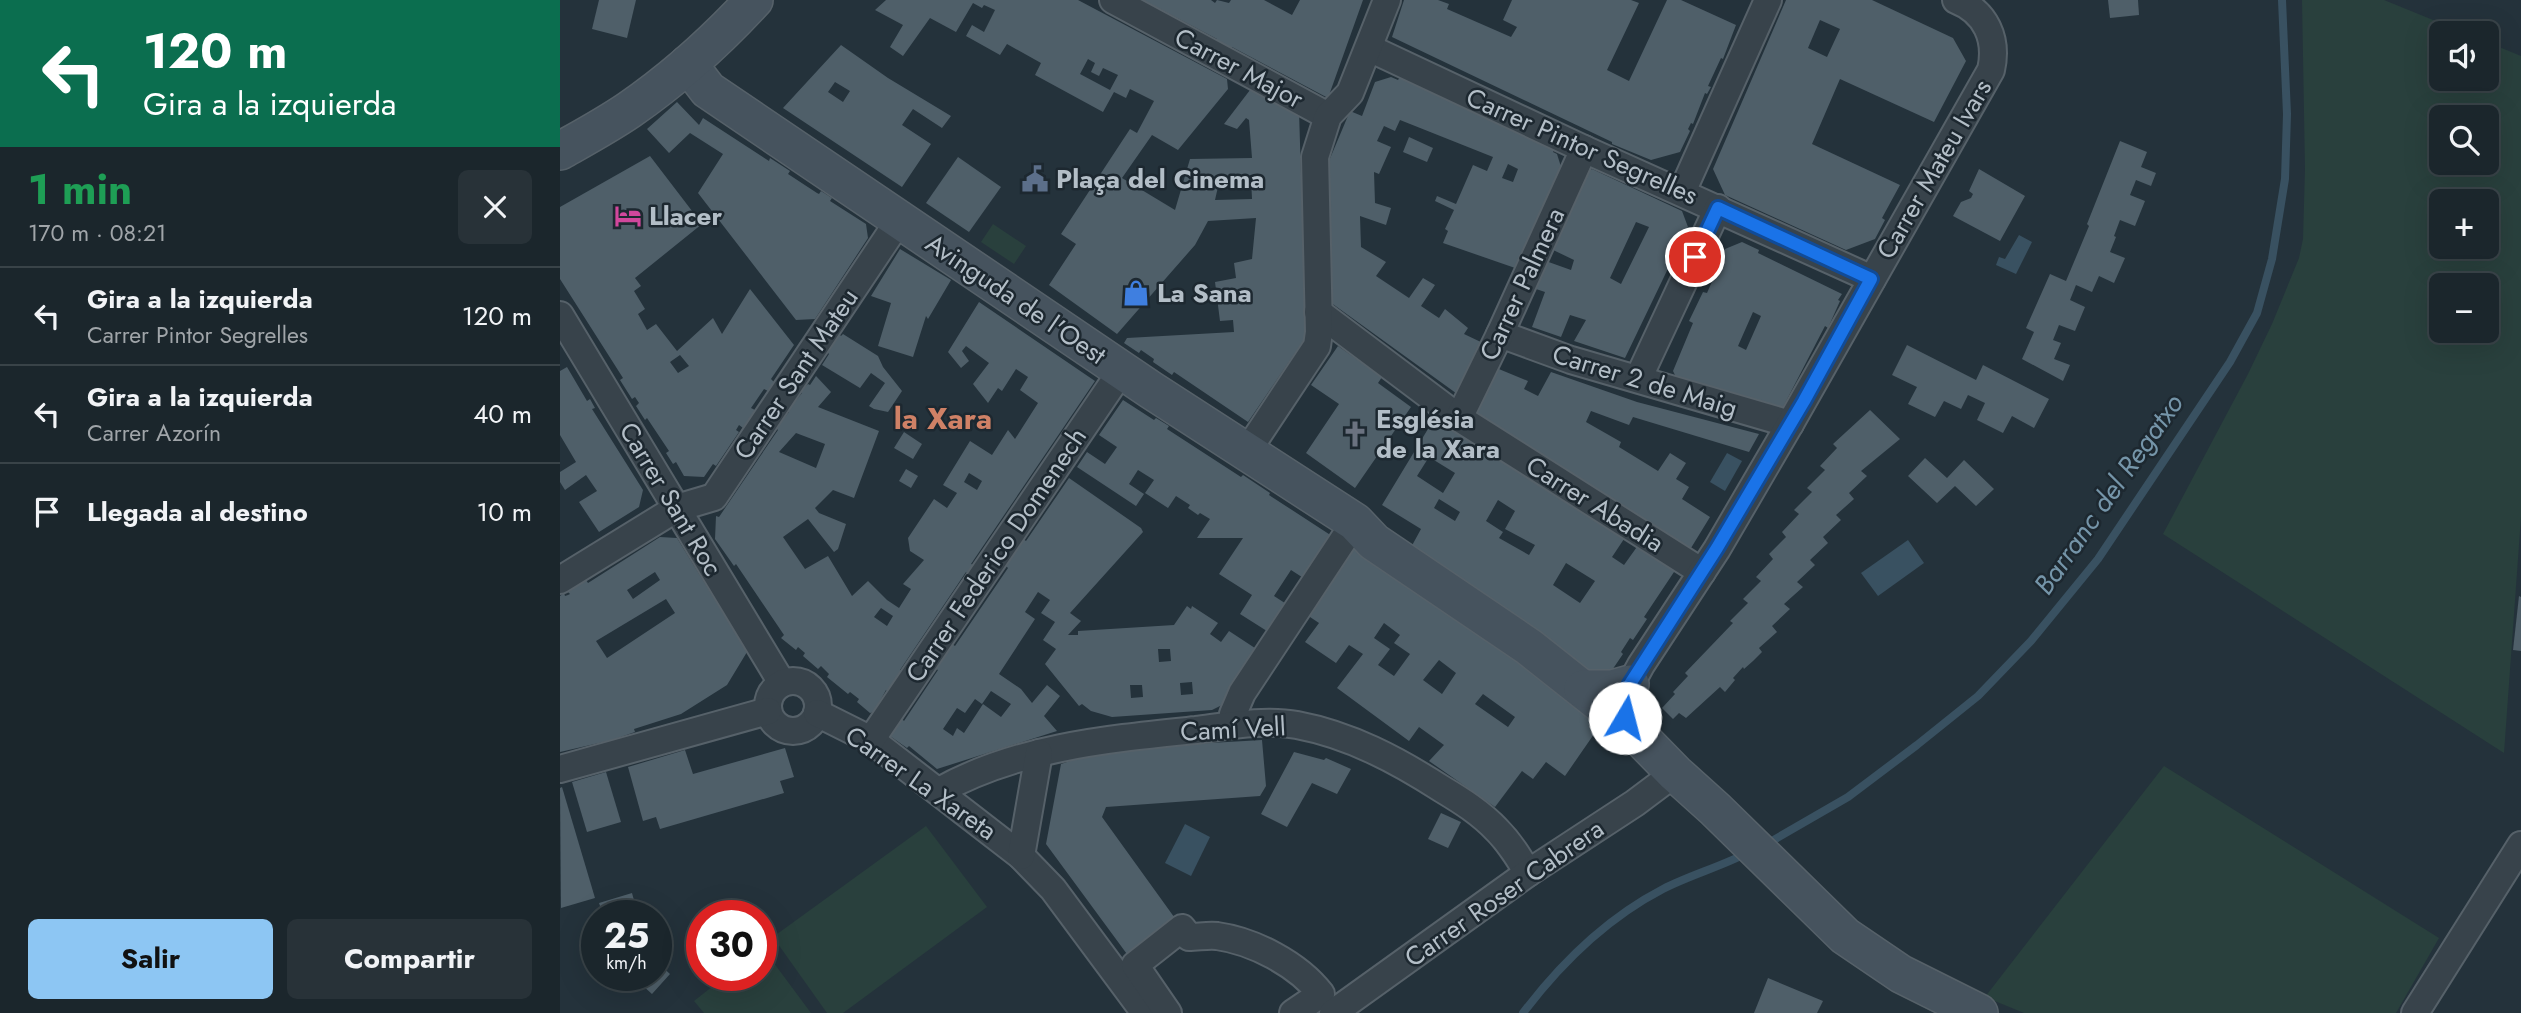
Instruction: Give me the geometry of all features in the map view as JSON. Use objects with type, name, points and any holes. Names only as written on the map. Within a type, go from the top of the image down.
[{"type":"main road","points":[[560,151],[627,111],[688,64],[754,0]]},
{"type":"main road","name":"Avinguda de l'Oest","points":[[688,64],[708,90],[1246,453],[1355,522],[1374,542],[1529,647],[1630,727],[1845,936],[1871,956],[1979,1013]]},
{"type":"main road","points":[[1583,689],[1612,689],[1630,684]]},
{"type":"street","name":"Carrer Major","points":[[1114,0],[1328,116]]},
{"type":"street","points":[[1246,453],[1317,346],[1319,338],[1314,167],[1317,148],[1328,116],[1350,93],[1387,0]]},
{"type":"street","points":[[1682,192],[1768,0]]},
{"type":"street","name":"Carrer Mateu Ivars","points":[[1630,727],[1623,700],[1630,684],[1702,572],[1790,424],[1991,70],[1993,44],[1986,23],[1968,5],[1956,0]]},
{"type":"street","name":"Carrer Pintor Segrelles","points":[[1369,48],[1871,279]]},
{"type":"street","name":"Carrer Palmera","points":[[1459,418],[1584,149]]},
{"type":"street","points":[[1638,379],[1718,208]]},
{"type":"street","name":"Carrer Sant Mateu","points":[[560,580],[677,508],[714,496],[900,219]]},
{"type":"street","name":"Carrer Abadia","points":[[1318,312],[1459,418],[1702,572]]},
{"type":"street","name":"Carrer Sant Roc","points":[[561,318],[782,683]]},
{"type":"street","name":"Carrer 2 de Maig","points":[[1500,334],[1559,356],[1790,424]]},
{"type":"street","name":"Carrer Federico Domenech","points":[[871,740],[1122,370]]},
{"type":"street","points":[[1233,714],[1242,693],[1355,522]]},
{"type":"street","points":[[799,681],[807,684],[817,697],[817,713],[808,727],[792,731],[777,725],[768,711],[771,694],[782,683],[799,681]]},
{"type":"street","points":[[560,769],[768,711]]},
{"type":"street","name":"Carrer La Xareta","points":[[817,713],[871,740],[1021,856],[1054,888],[1145,1013]]},
{"type":"street","name":"Camí Vell","points":[[939,791],[975,773],[1039,753],[1101,739],[1271,723],[1295,725],[1368,747],[1396,760],[1461,801],[1500,832],[1528,873]]},
{"type":"street","name":"Carrer La Xareta","points":[[1021,856],[1039,753]]},
{"type":"street","name":"Carrer Roser Cabrera","points":[[1333,1013],[1528,873],[1635,803],[1675,773]]},
{"type":"street","points":[[2415,1013],[2521,845]]},
{"type":"street","points":[[1168,1013],[1135,965],[1182,928],[1189,937],[1216,936],[1255,947],[1289,966],[1321,994],[1293,1013]]},
{"type":"green space","points":[[2302,0],[2384,0],[2436,21],[2429,21],[2429,91],[2499,91],[2499,47],[2521,56],[2521,517],[2504,753],[2163,534],[2272,324],[2299,258],[2303,239],[2305,169]]},
{"type":"green space","points":[[993,224],[1026,246],[1014,264],[981,242]]},
{"type":"green space","points":[[2164,766],[2439,938],[2396,1013],[2024,1013],[1985,997]]},
{"type":"green space","points":[[926,826],[987,907],[843,1013],[827,1013],[777,943],[777,934]]},
{"type":"green space","points":[[777,967],[811,1013],[704,1013],[694,1001],[707,991],[777,991]]},
{"type":"water","points":[[2019,235],[2032,242],[2016,274],[1996,265],[1999,257],[2005,259]]},
{"type":"water","points":[[1727,453],[1742,461],[1725,491],[1710,482]]},
{"type":"water","points":[[1908,540],[1924,563],[1878,596],[1861,573]]},
{"type":"water","points":[[1185,824],[1210,837],[1191,876],[1165,863]]},
{"type":"building","points":[[599,0],[636,0],[627,38],[592,29]]},
{"type":"building","points":[[886,0],[1078,0],[1227,79],[1228,89],[1178,150],[1152,135],[1122,178],[1175,210],[1190,159],[1252,158],[1249,120],[1246,118],[1237,129],[1224,124],[1250,90],[1299,111],[1306,337],[1248,422],[1174,372],[1172,375],[1141,350],[1139,353],[1124,343],[1127,338],[1234,332],[1233,320],[1220,321],[1215,282],[1236,278],[1234,263],[1252,259],[1256,218],[1208,221],[1195,245],[1117,334],[1049,285],[1076,244],[1061,234],[1130,129],[1137,133],[1154,101],[1130,89],[1126,98],[1114,92],[1103,112],[1035,75],[1041,63],[1007,44],[1000,55],[966,36],[972,25],[984,32],[995,10],[984,5],[982,8],[973,3],[956,32],[930,18],[903,56],[890,47],[903,25],[875,10]],"holes":[[[1088,59],[1095,63],[1091,72],[1099,76],[1103,68],[1118,75],[1110,90],[1080,74]],[[1251,177],[1252,199],[1215,200],[1220,178]]]},
{"type":"building","points":[[1143,0],[1211,0],[1215,3],[1217,0],[1229,3],[1231,0],[1264,0],[1292,15],[1300,0],[1363,0],[1328,98],[1232,47],[1230,51],[1214,43],[1217,39]]},
{"type":"building","points":[[1404,0],[1438,0],[1449,4],[1447,9],[1511,37],[1517,27],[1503,20],[1512,0],[1631,0],[1639,3],[1607,70],[1629,81],[1667,0],[1681,0],[1736,25],[1723,59],[1721,58],[1708,86],[1711,87],[1707,94],[1705,93],[1680,152],[1651,160],[1612,144],[1392,37]]},
{"type":"building","points":[[1786,0],[1872,0],[1953,38],[1966,61],[1934,122],[1840,79],[1812,144],[1900,185],[1882,218],[1885,220],[1875,239],[1846,250],[1725,195],[1713,169]],"holes":[[[1820,20],[1840,29],[1827,57],[1808,48]]]},
{"type":"building","points":[[2108,0],[2138,0],[2139,15],[2110,18]]},
{"type":"building","points":[[841,45],[888,78],[951,116],[942,128],[913,109],[902,125],[931,144],[902,187],[783,108]],"holes":[[[835,82],[850,91],[843,102],[828,92]]]},
{"type":"building","points":[[1391,77],[1398,80],[1400,77],[1554,149],[1562,170],[1518,269],[1443,243],[1448,231],[1445,229],[1454,210],[1435,201],[1437,196],[1456,204],[1473,165],[1487,171],[1493,157],[1400,120],[1395,131],[1384,126],[1377,141],[1391,147],[1379,174],[1374,172],[1375,203],[1391,208],[1386,225],[1360,216],[1361,247],[1386,262],[1376,276],[1409,298],[1423,278],[1435,285],[1421,306],[1439,318],[1445,309],[1468,328],[1464,334],[1485,344],[1460,396],[1330,302],[1326,168],[1350,111],[1362,116],[1375,82]],"holes":[[[1508,164],[1518,169],[1513,182],[1502,178]]]},
{"type":"building","points":[[677,102],[699,125],[703,118],[769,161],[770,158],[790,171],[788,174],[817,193],[821,191],[832,198],[830,201],[866,224],[868,238],[815,319],[796,320],[698,193],[723,154],[690,133],[669,153],[647,129]]},
{"type":"building","points":[[1409,137],[1433,148],[1427,162],[1403,152]]},
{"type":"building","points":[[2120,141],[2147,152],[2141,167],[2156,173],[2151,186],[2136,180],[2130,195],[2145,201],[2135,226],[2120,220],[2110,252],[2125,258],[2114,283],[2099,276],[2092,292],[2076,285],[2070,300],[2085,307],[2075,331],[2059,325],[2053,340],[2061,343],[2054,359],[2070,365],[2063,381],[2022,359],[2034,332],[2026,328],[2050,274],[2066,281]]},
{"type":"building","points":[[650,156],[702,224],[635,278],[641,286],[634,291],[645,309],[638,314],[647,330],[656,324],[677,351],[713,318],[722,334],[750,289],[794,345],[771,379],[774,382],[768,391],[764,389],[751,408],[755,410],[743,428],[739,425],[736,430],[739,432],[716,466],[713,464],[704,477],[684,476],[676,462],[673,464],[666,453],[669,451],[636,406],[639,403],[635,397],[632,399],[620,380],[623,378],[560,279],[560,207]],"holes":[[[680,355],[689,366],[678,373],[670,362]]]},
{"type":"building","points":[[958,157],[1001,187],[969,232],[926,203]]},
{"type":"building","points":[[1592,169],[1682,211],[1688,227],[1625,358],[1574,341],[1586,320],[1570,315],[1561,337],[1532,327],[1545,292],[1530,287],[1543,260],[1571,270],[1574,260],[1549,248],[1584,174]],"holes":[[[1636,222],[1649,227],[1621,284],[1610,278]]]},
{"type":"building","points":[[1979,169],[2025,196],[2000,241],[1953,216],[1961,202],[1971,198],[1973,194],[1969,191]]},
{"type":"building","points":[[1742,242],[1759,250],[1758,253],[1842,294],[1828,328],[1825,326],[1782,409],[1678,381],[1673,371],[1693,323],[1689,321],[1703,292],[1707,293],[1725,249]],"holes":[[[1753,312],[1761,316],[1746,350],[1738,346]]]},
{"type":"building","points":[[900,249],[951,280],[928,319],[926,316],[913,357],[878,346],[891,303],[871,296]]},
{"type":"building","points":[[979,302],[1095,381],[971,564],[974,565],[968,574],[966,572],[888,692],[886,690],[874,712],[870,713],[857,702],[859,699],[850,692],[848,694],[827,677],[829,674],[821,666],[818,669],[803,656],[805,653],[798,647],[796,650],[781,638],[784,635],[736,564],[734,566],[715,539],[716,516],[719,517],[778,430],[776,428],[802,393],[800,391],[810,385],[816,376],[831,392],[818,407],[879,431],[854,498],[833,490],[815,508],[819,513],[846,524],[838,549],[834,552],[808,519],[783,537],[805,569],[828,556],[852,596],[868,581],[899,608],[911,589],[903,584],[924,560],[910,551],[908,538],[934,499],[947,508],[957,493],[943,485],[970,441],[992,455],[1008,430],[1015,439],[1038,403],[1020,390],[1028,377],[1016,369],[1002,391],[998,388],[988,403],[973,384],[989,363],[966,346],[962,351],[969,361],[961,368],[948,352]],"holes":[[[796,433],[825,444],[816,468],[779,452]],[[969,473],[982,481],[977,490],[964,482]],[[881,608],[893,616],[887,626],[874,617]]]},
{"type":"building","points":[[839,334],[878,356],[902,391],[888,412],[869,406],[885,383],[871,373],[860,388],[822,365]]},
{"type":"building","points":[[1907,345],[1976,380],[1983,365],[2049,399],[2034,428],[2012,416],[2003,433],[1977,420],[1985,403],[1968,395],[1961,409],[1944,401],[1935,417],[1908,404],[1917,387],[1892,375]]},
{"type":"building","name":"Església de la Xara","points":[[1338,346],[1382,377],[1378,383],[1411,407],[1355,488],[1306,453],[1339,404],[1311,385]]},
{"type":"building","points":[[567,367],[587,401],[590,399],[595,408],[592,409],[643,490],[639,507],[599,532],[579,502],[597,491],[586,475],[565,490],[560,482],[560,472],[576,462],[560,435],[560,371]]},
{"type":"building","points":[[1494,367],[1528,381],[1524,389],[1538,396],[1551,372],[1637,402],[1759,434],[1749,452],[1633,417],[1629,425],[1591,411],[1586,422],[1621,442],[1619,447],[1658,471],[1670,453],[1686,463],[1676,479],[1689,487],[1682,499],[1710,517],[1691,548],[1471,410]]},
{"type":"building","points":[[1123,400],[1154,420],[1156,418],[1169,426],[1167,429],[1241,477],[1243,475],[1335,538],[1308,581],[1291,570],[1274,596],[1291,607],[1273,635],[1240,614],[1252,595],[1219,574],[1243,538],[1197,538],[1210,519],[1200,513],[1198,515],[1188,508],[1190,505],[1176,496],[1168,508],[1145,493],[1154,480],[1138,470],[1129,484],[1144,494],[1136,506],[1077,467],[1087,452],[1105,464],[1117,447],[1099,435]]},
{"type":"building","points":[[1870,410],[1900,439],[1861,471],[1867,476],[1849,493],[1854,499],[1836,515],[1841,520],[1823,537],[1828,543],[1810,560],[1815,565],[1797,582],[1803,587],[1784,604],[1790,609],[1772,626],[1777,632],[1759,648],[1762,652],[1733,678],[1735,680],[1725,692],[1720,687],[1686,718],[1679,713],[1673,719],[1662,708],[1688,676],[1685,673],[1733,623],[1730,621],[1748,603],[1743,599],[1761,581],[1756,577],[1773,559],[1769,554],[1786,537],[1782,532],[1799,514],[1794,510],[1812,492],[1807,488],[1825,470],[1820,466],[1837,448],[1833,444]]},
{"type":"building","points":[[1434,419],[1626,536],[1612,557],[1624,565],[1639,544],[1676,569],[1644,617],[1647,619],[1633,640],[1630,638],[1608,676],[1593,679],[1409,551],[1421,529],[1382,505]],"holes":[[[1429,457],[1455,473],[1443,493],[1417,476]],[[1439,499],[1460,512],[1455,521],[1434,508]],[[1498,500],[1515,511],[1505,529],[1535,545],[1529,555],[1499,538],[1503,532],[1486,521]],[[1566,563],[1595,581],[1580,603],[1553,585]]]},
{"type":"building","points":[[904,432],[922,444],[913,459],[894,448]]},
{"type":"building","points":[[1925,458],[1947,478],[1964,460],[1994,489],[1976,506],[1955,486],[1937,503],[1908,476]]},
{"type":"building","points":[[906,469],[918,476],[911,488],[899,481]]},
{"type":"building","points":[[1069,478],[1143,532],[1070,613],[1081,621],[1068,635],[1078,635],[1078,631],[1174,625],[1187,606],[1191,609],[1192,606],[1218,623],[1210,634],[1221,642],[1229,631],[1261,652],[1226,703],[1212,710],[1112,717],[1091,711],[1082,704],[1079,706],[1045,664],[1056,649],[1043,640],[1055,622],[1041,613],[1050,600],[1038,592],[1025,612],[1035,619],[999,674],[1021,689],[1032,703],[1047,685],[1060,696],[1044,716],[1057,731],[937,769],[909,746],[907,748],[890,736],[902,719],[904,721],[938,670],[936,669],[945,654],[952,644],[955,646],[1008,568],[1006,566],[1023,539],[1026,541]],"holes":[[[1158,649],[1170,649],[1171,661],[1159,662]],[[1192,682],[1193,694],[1181,695],[1180,683]],[[1130,685],[1142,685],[1143,697],[1131,698]],[[991,691],[1011,704],[1001,717],[983,704],[964,733],[957,728],[953,736],[943,729],[957,708],[965,713],[975,699],[982,704]]]},
{"type":"building","points":[[660,537],[677,538],[747,652],[727,685],[681,714],[634,729],[635,732],[612,740],[560,752],[560,596],[564,593],[565,596],[570,594],[568,592],[586,580],[588,583]],"holes":[[[655,572],[660,580],[633,599],[627,590]],[[666,599],[675,613],[607,658],[596,641]]]},
{"type":"building","points":[[1355,544],[1459,616],[1601,724],[1565,776],[1546,762],[1533,779],[1522,771],[1495,807],[1429,761],[1444,745],[1419,727],[1409,741],[1337,688],[1363,654],[1349,645],[1336,663],[1305,642],[1319,623],[1307,615]],"holes":[[[1384,623],[1400,635],[1394,643],[1410,654],[1394,676],[1378,665],[1390,649],[1374,638]],[[1439,660],[1456,673],[1442,694],[1423,680]],[[1483,694],[1515,717],[1508,727],[1475,704]]]},
{"type":"building","points":[[2519,596],[2521,597],[2521,651],[2513,650]]},
{"type":"building","points":[[1262,740],[1266,786],[1260,796],[1106,807],[1102,817],[1182,928],[1135,965],[1046,844],[1061,764],[1106,749]]},
{"type":"building","points":[[785,748],[794,777],[780,781],[784,793],[660,829],[656,817],[643,821],[628,767],[685,750],[693,774]]},
{"type":"building","points":[[1294,752],[1324,760],[1326,758],[1351,769],[1337,794],[1312,783],[1287,827],[1261,814]]},
{"type":"building","points":[[606,772],[621,822],[587,832],[572,782]]},
{"type":"building","points":[[562,787],[595,898],[561,908]]},
{"type":"building","points":[[1441,813],[1461,822],[1448,848],[1428,839]]},
{"type":"building","points":[[632,893],[634,900],[609,900]]},
{"type":"building","points":[[1768,978],[1823,1001],[1817,1013],[1754,1013]]},
{"type":"waterway","name":"Barranc del Regatxo","points":[[1765,845],[1848,797],[1917,745],[1978,696],[2031,641],[2098,559],[2230,362],[2257,313],[2272,259],[2285,179],[2287,114],[2282,0]]},
{"type":"waterway","name":"Barranc del Regatxo","points":[[1523,1013],[1569,959],[1623,914],[1663,889],[1747,853]]},
{"type":"place","name":"Plaça del Cinema","points":[[1035,179]]},
{"type":"place","name":"Llacer","points":[[628,216]]},
{"type":"place","name":"La Sana","points":[[1136,293]]},
{"type":"place","name":"Església de la Xara","points":[[1355,434]]},
{"type":"district","name":"la Xara","points":[[943,419]]},
{"type":"route","points":[[1625,718],[1623,700],[1641,664],[1717,548],[1804,401],[1871,279],[1718,208],[1695,257]]}]
